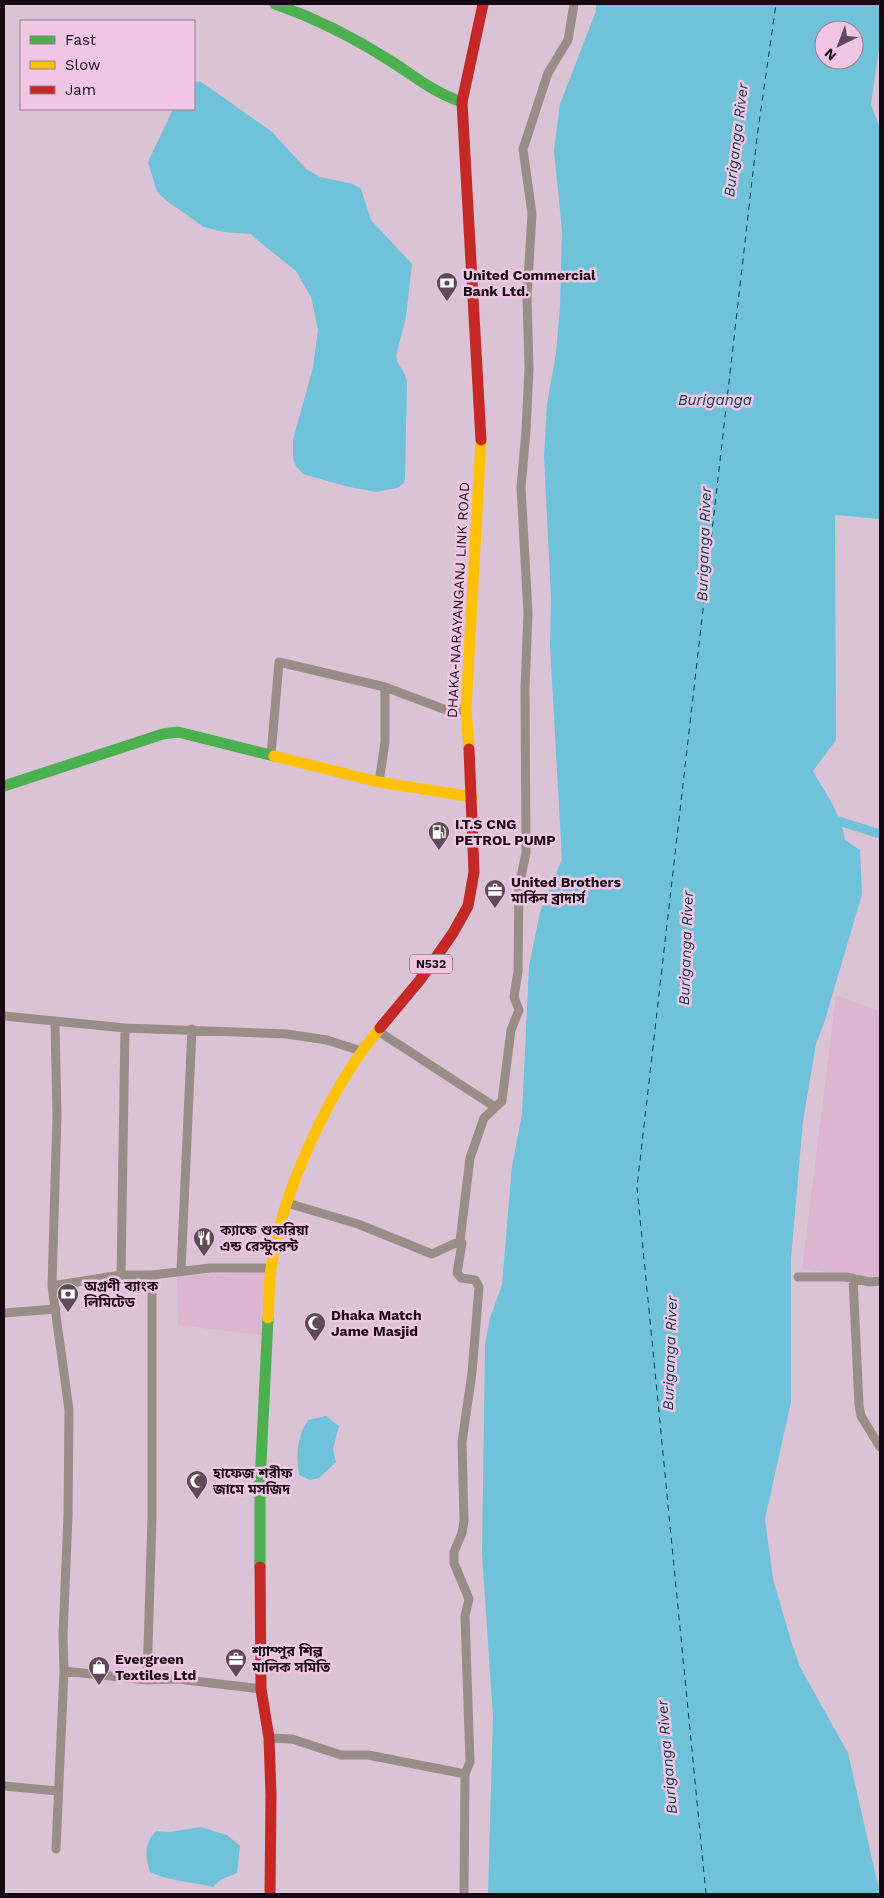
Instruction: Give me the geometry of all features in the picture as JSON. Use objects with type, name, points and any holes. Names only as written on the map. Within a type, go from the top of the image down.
[{"type":"main road","points":[[275,4],[298,11],[337,29],[413,76],[429,89],[448,99],[462,102]]},
{"type":"main road","name":"DHAKA-NARAYANGANJ LINK ROAD","points":[[270,1894],[272,1827],[270,1738],[261,1689],[260,1483],[272,1268],[287,1203],[314,1133],[361,1051],[420,980],[453,933],[468,906],[474,872],[472,797],[466,709],[481,439],[462,102],[483,4]]},
{"type":"main road","points":[[4,786],[178,732],[379,782],[431,792],[472,797]]},
{"type":"street","points":[[464,1894],[465,1774],[470,1762],[465,1616],[469,1599],[454,1563],[454,1552],[462,1533],[464,1520],[462,1442],[474,1355],[479,1286],[475,1280],[461,1278],[457,1273],[462,1243],[460,1241],[470,1158],[484,1118],[502,1101],[511,1030],[519,1010],[514,997],[518,971],[519,886],[526,853],[525,688],[528,613],[521,487],[528,395],[527,297],[532,214],[523,150],[548,73],[568,40],[574,4]]},
{"type":"street","points":[[270,755],[279,662],[385,687],[449,711],[466,709]]},
{"type":"street","points":[[379,782],[385,742],[385,687]]},
{"type":"street","points":[[4,1016],[125,1028],[287,1034],[327,1040],[361,1051]]},
{"type":"street","points":[[55,1021],[57,1116],[52,1286],[69,1410],[68,1516],[62,1636],[64,1671],[56,1849]]},
{"type":"street","points":[[121,1275],[125,1028]]},
{"type":"street","points":[[181,1271],[192,1029]]},
{"type":"street","points":[[378,1031],[495,1107]]},
{"type":"street","points":[[287,1203],[358,1224],[432,1254],[460,1241]]},
{"type":"street","points":[[52,1286],[121,1275],[152,1275],[210,1268],[272,1268]]},
{"type":"street","points":[[147,1680],[152,1508],[152,1275]]},
{"type":"street","points":[[798,1277],[854,1278],[880,1281]]},
{"type":"street","points":[[854,1278],[859,1405],[861,1416],[880,1448]]},
{"type":"street","points":[[4,1313],[56,1308]]},
{"type":"street","points":[[64,1671],[147,1680],[178,1679],[261,1689]]},
{"type":"street","points":[[270,1738],[292,1739],[341,1755],[368,1755],[465,1774]]},
{"type":"street","points":[[4,1786],[58,1790]]},
{"type":"shaded area","points":[[836,995],[880,1011],[880,1278],[802,1269]]},
{"type":"shaded area","points":[[269,1272],[265,1336],[178,1325],[177,1275]]},
{"type":"water","name":"Buriganga","points":[[596,4],[879,4],[879,48],[871,104],[880,129],[880,519],[835,515],[836,740],[813,771],[837,813],[845,840],[860,850],[862,894],[825,1020],[816,1044],[803,1121],[791,1259],[791,1402],[765,1519],[773,1579],[791,1641],[800,1667],[848,1753],[880,1894],[488,1894],[493,1717],[482,1554],[485,1345],[490,1318],[502,1285],[512,1166],[522,1115],[529,966],[540,912],[562,859],[550,647],[551,598],[544,457],[547,404],[556,353],[560,307],[562,231],[554,150],[560,104],[596,11]]},
{"type":"water","points":[[195,81],[201,82],[271,131],[306,169],[320,177],[353,184],[361,189],[371,220],[412,264],[406,317],[396,356],[407,381],[404,483],[397,488],[376,492],[349,487],[303,474],[296,466],[293,458],[293,440],[313,367],[318,330],[311,297],[296,271],[250,234],[223,232],[204,227],[167,201],[157,192],[148,162],[173,110],[195,110]]},
{"type":"water","points":[[326,1416],[339,1426],[333,1449],[336,1462],[319,1478],[310,1480],[299,1475],[298,1453],[300,1439],[308,1420]]},
{"type":"water","points":[[201,1827],[227,1835],[240,1846],[237,1873],[220,1880],[213,1887],[166,1878],[150,1872],[147,1850],[149,1841],[156,1831],[170,1832]]},
{"type":"waterway","points":[[829,818],[880,834]]},
{"type":"ferry route","points":[[706,1894],[637,1187],[757,137],[776,4]]},
{"type":"traffic: fast","points":[[275,4],[305,15],[348,36],[433,89],[462,102]]},
{"type":"traffic: fast","points":[[4,786],[163,734],[178,732],[274,756]]},
{"type":"traffic: fast","points":[[260,1567],[260,1483],[268,1318]]},
{"type":"traffic: slow","points":[[469,749],[466,709],[481,440]]},
{"type":"traffic: slow","points":[[274,756],[379,782],[472,797]]},
{"type":"traffic: slow","points":[[268,1318],[271,1268],[277,1238],[297,1174],[326,1110],[343,1080],[361,1052],[380,1028]]},
{"type":"traffic: jam","points":[[481,440],[462,102],[483,4]]},
{"type":"traffic: jam","points":[[380,1028],[420,980],[453,933],[468,906],[474,872],[469,749]]},
{"type":"traffic: jam","points":[[260,1567],[261,1689],[269,1738],[271,1795],[270,1894]]},
{"type":"place","name":"United Commercial Bank Ltd.","points":[[447,302]]},
{"type":"place","name":"I.T.S CNG PETROL PUMP","points":[[439,851]]},
{"type":"place","name":"United Brothers মার্কিন ব্রাদার্স","points":[[495,909]]},
{"type":"place","name":"ক্যাফে শুকরিয়া এন্ড রেস্টুরেন্ট","points":[[204,1257]]},
{"type":"place","name":"অগ্রণী ব্যাংক লিমিটেড","points":[[68,1313]]},
{"type":"place","name":"Dhaka Match Jame Masjid","points":[[315,1342]]},
{"type":"place","name":"হাফেজ শরীফ জামে মসজিদ","points":[[197,1500]]},
{"type":"place","name":"শ্যাম্পুর শিল্প মালিক সমিতি","points":[[236,1678]]},
{"type":"place","name":"Evergreen Textiles Ltd","points":[[99,1686]]},
{"type":"water label","name":"Buriganga River","points":[[736,140]]},
{"type":"water label","name":"Buriganga River","points":[[704,544]]},
{"type":"water label","name":"Buriganga River","points":[[686,948]]},
{"type":"water label","name":"Buriganga River","points":[[670,1353]]},
{"type":"water label","name":"Buriganga River","points":[[667,1757]]}]
